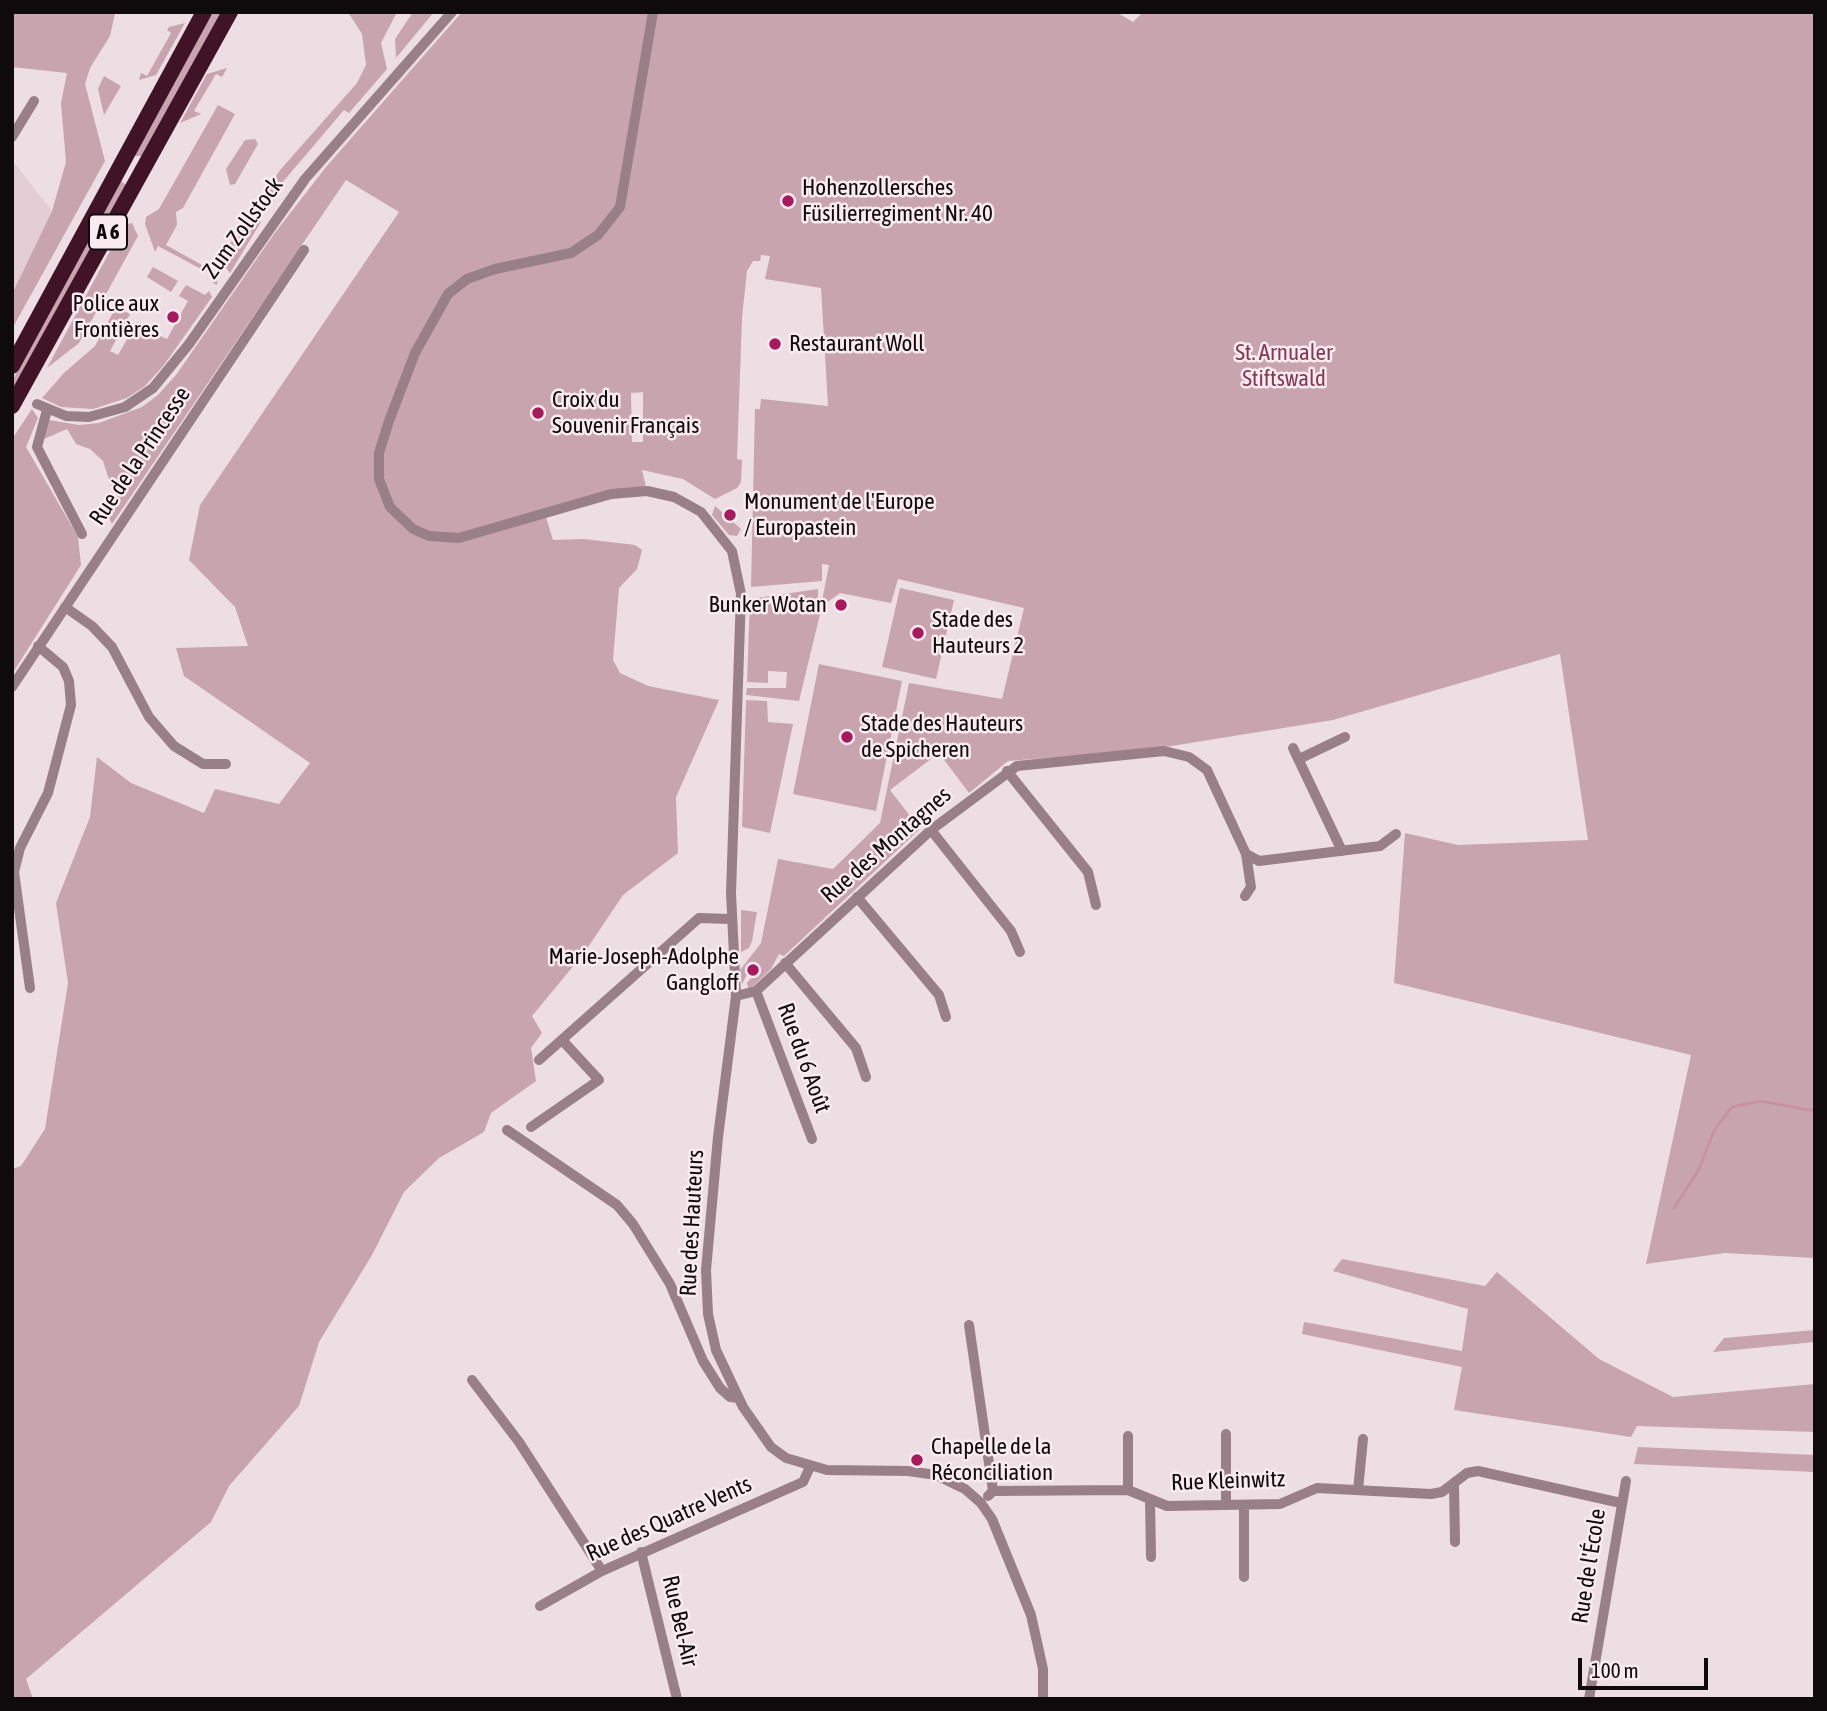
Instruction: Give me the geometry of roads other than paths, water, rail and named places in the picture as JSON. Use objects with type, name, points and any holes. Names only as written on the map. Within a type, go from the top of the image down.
[{"type":"highway","name":"A 6","points":[[12,366],[204,12]]},
{"type":"highway","name":"A 6","points":[[12,406],[230,12]]},
{"type":"street","name":"Zum Zollstock","points":[[82,534],[37,447],[42,407],[78,418],[102,415],[139,400],[153,388],[183,352],[305,179],[452,12]]},
{"type":"street","name":"Rue des Hauteurs","points":[[653,12],[620,207],[598,235],[571,253],[495,269],[467,279],[448,294],[415,353],[389,421],[379,453],[379,479],[390,507],[401,520],[429,536],[472,536],[574,504],[628,491],[647,491],[674,498],[701,512],[717,528],[732,551],[741,594],[731,919],[736,996],[718,1137],[706,1270],[708,1314],[716,1350],[738,1398],[771,1447],[786,1458],[810,1467],[936,1475],[965,1489],[981,1503],[992,1519],[1031,1615],[1043,1669],[1043,1699]]},
{"type":"street","points":[[12,137],[34,101]]},
{"type":"street","name":"Rue de la Princesse","points":[[12,687],[304,250]]},
{"type":"street","points":[[65,607],[92,626],[112,647],[149,717],[174,746],[203,764],[226,764]]},
{"type":"street","points":[[30,988],[15,898],[14,872],[20,848],[48,793],[71,705],[69,681],[63,667],[38,646]]},
{"type":"street","points":[[1299,759],[1345,737]]},
{"type":"street","points":[[1293,748],[1342,851]]},
{"type":"street","name":"Rue des Montagnes","points":[[736,996],[756,991],[931,830],[1017,766],[1164,751],[1189,757],[1207,770],[1246,854]]},
{"type":"street","points":[[1007,771],[1088,873],[1096,905]]},
{"type":"street","points":[[931,830],[1011,931],[1020,952]]},
{"type":"street","points":[[1246,854],[1259,861],[1380,846],[1396,834]]},
{"type":"street","points":[[1245,896],[1251,887],[1246,854]]},
{"type":"street","points":[[857,897],[939,995],[946,1017]]},
{"type":"street","points":[[539,1060],[699,918],[731,919]]},
{"type":"street","points":[[785,963],[856,1048],[866,1077]]},
{"type":"street","name":"Rue du 6 Août","points":[[756,991],[812,1139]]},
{"type":"street","points":[[531,1127],[599,1080],[562,1040]]},
{"type":"street","points":[[508,1130],[617,1205],[633,1224],[670,1284],[703,1361],[720,1388],[730,1397],[738,1398]]},
{"type":"street","points":[[969,1325],[993,1491],[981,1503]]},
{"type":"street","points":[[472,1380],[519,1441],[602,1571]]},
{"type":"street","points":[[1226,1434],[1226,1505]]},
{"type":"street","points":[[1128,1436],[1128,1490]]},
{"type":"street","points":[[1358,1490],[1363,1439]]},
{"type":"street","name":"Rue des Quatre Vents","points":[[540,1606],[642,1552],[803,1482],[810,1467]]},
{"type":"street","name":"Rue Kleinwitz","points":[[993,1491],[1128,1490],[1167,1506],[1280,1504],[1317,1488],[1431,1494],[1454,1485],[1467,1473],[1478,1471],[1621,1503]]},
{"type":"street","name":"Rue de l'École","points":[[1588,1699],[1626,1481]]},
{"type":"street","points":[[1454,1485],[1455,1542]]},
{"type":"street","points":[[1150,1500],[1151,1557]]},
{"type":"street","points":[[1244,1505],[1244,1577]]},
{"type":"street","name":"Rue Bel-Air","points":[[642,1552],[677,1699]]},
{"type":"waterway","points":[[1674,1208],[1698,1171],[1715,1129],[1732,1107],[1760,1101],[1815,1111]]},
{"type":"place","name":"Hohenzollersches Füsilierregiment Nr. 40","points":[[788,201]]},
{"type":"place","name":"Police aux Frontières","points":[[173,317]]},
{"type":"place","name":"Restaurant Woll","points":[[775,344]]},
{"type":"place","name":"Croix du Souvenir Français","points":[[538,413]]},
{"type":"place","name":"Monument de l'Europe / Europastein","points":[[730,515]]},
{"type":"place","name":"Bunker Wotan","points":[[841,605]]},
{"type":"place","name":"Stade des Hauteurs 2","points":[[918,633]]},
{"type":"place","name":"Stade des Hauteurs de Spicheren","points":[[847,737]]},
{"type":"place","name":"Marie-Joseph-Adolphe Gangloff","points":[[753,970]]},
{"type":"place","name":"Chapelle de la Réconciliation","points":[[917,1460]]},
{"type":"park label","name":"St. Arnualer Stiftswald","points":[[1284,366]]}]
